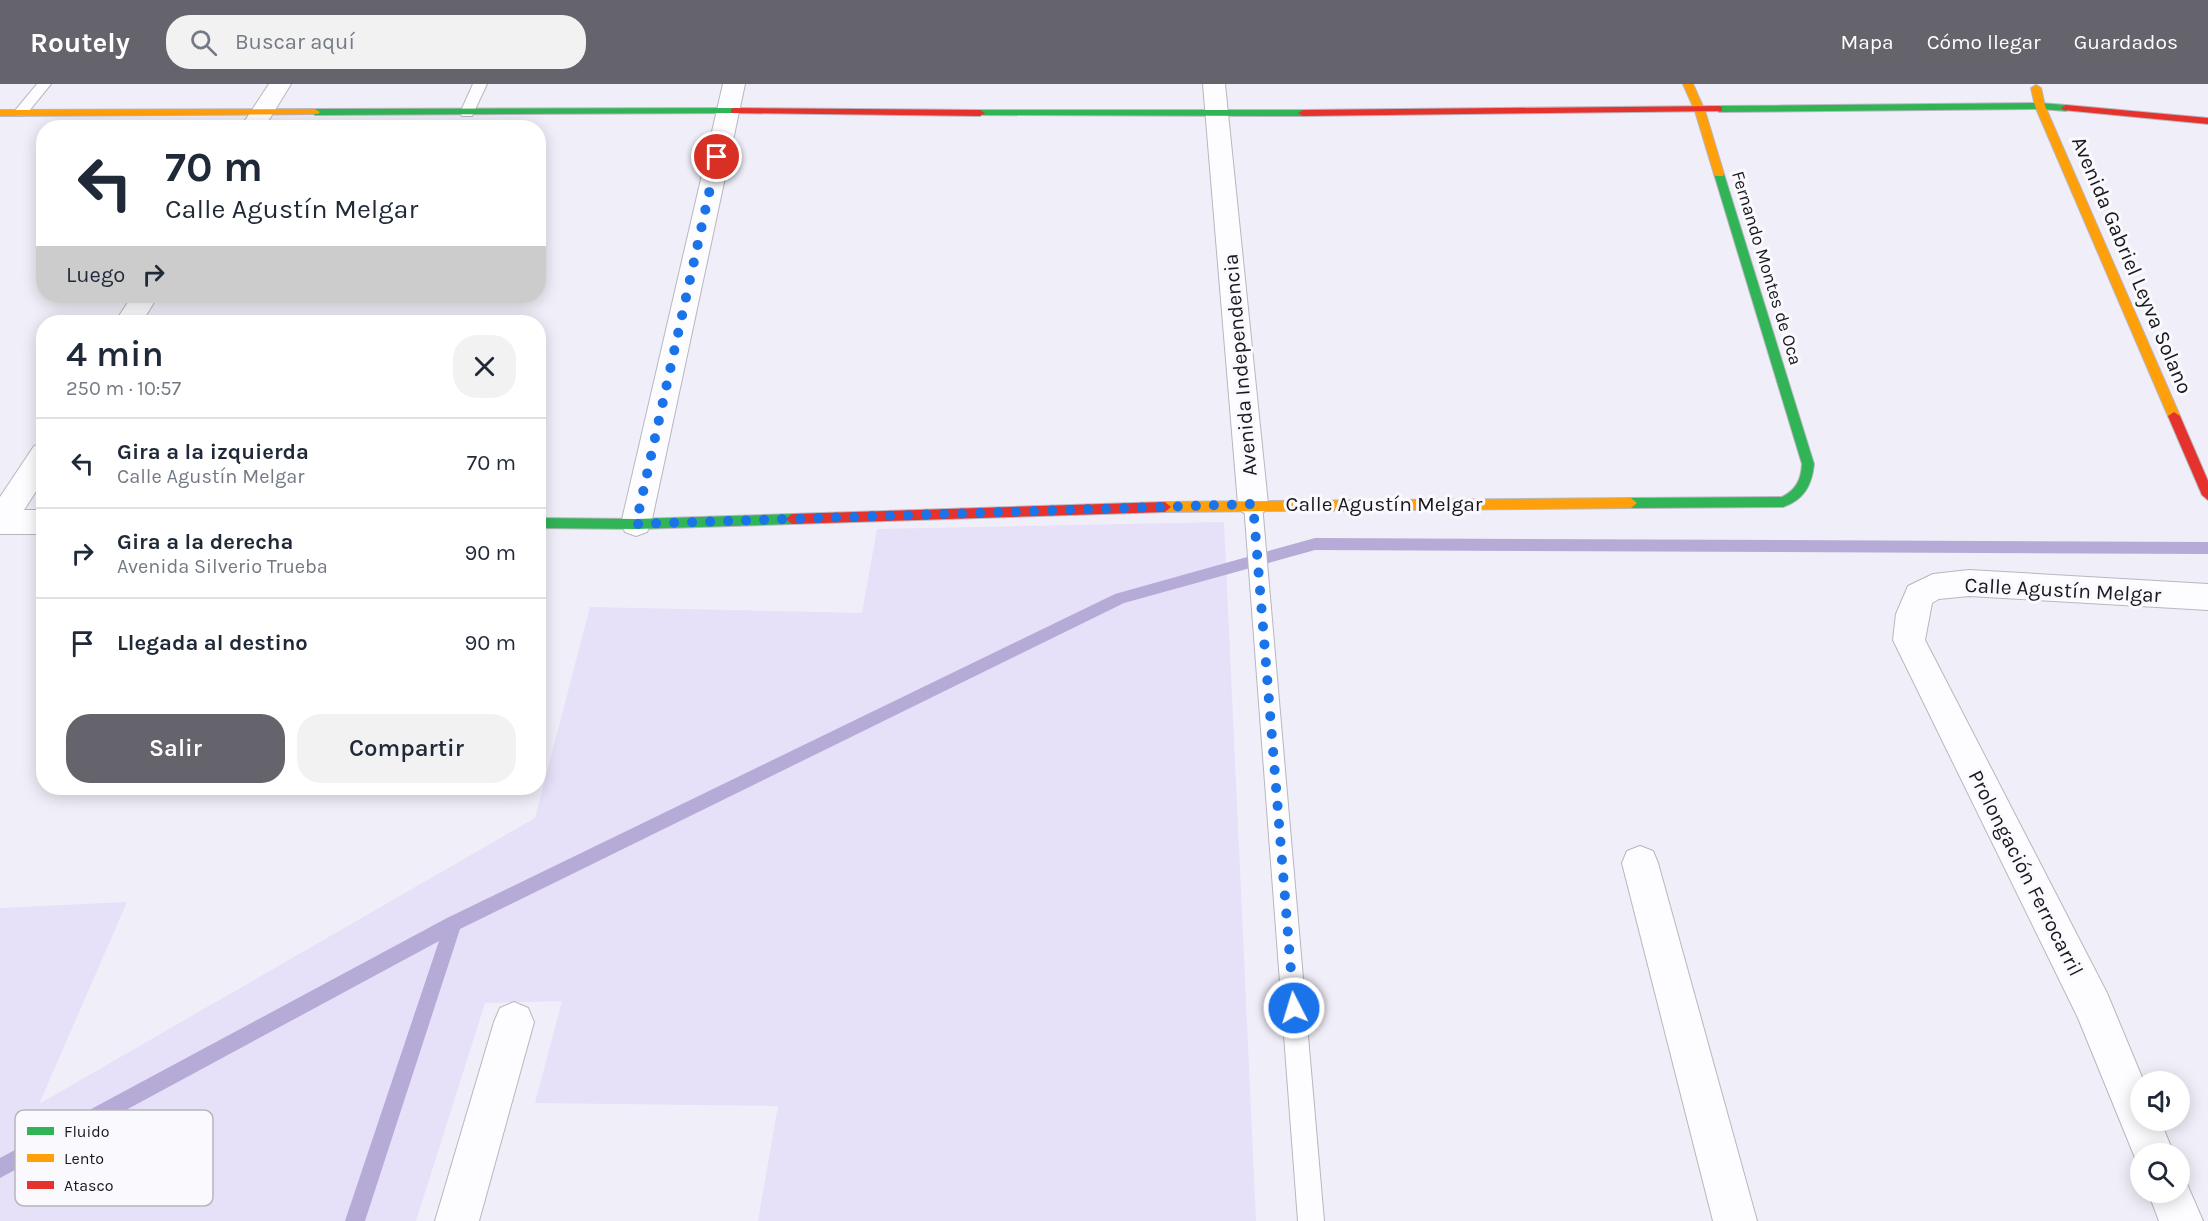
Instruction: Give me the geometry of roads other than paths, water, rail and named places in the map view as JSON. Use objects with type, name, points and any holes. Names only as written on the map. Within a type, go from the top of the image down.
[{"type":"street","points":[[257,120],[280,84]]},
{"type":"street","points":[[636,524],[734,84]]},
{"type":"street","name":"Avenida Independencia","points":[[1215,84],[1253,504]]},
{"type":"street","name":"Fernando Montes de Oca","points":[[1688,84],[1700,111],[1808,464]]},
{"type":"street","name":"Avenida Gabriel Leyva Solano","points":[[2035,84],[2040,106],[2208,495]]},
{"type":"street","points":[[0,113],[257,120],[467,113],[728,111],[1217,114],[2040,106],[2208,121]]},
{"type":"street","name":"Calle Agustín Melgar","points":[[546,523],[636,524],[1253,504],[1783,502],[1800,495],[1808,483],[1808,464]]},
{"type":"street","points":[[0,522],[36,466]]},
{"type":"street","points":[[0,522],[36,522]]},
{"type":"street","name":"Calle Agustín Melgar","points":[[1919,595],[1933,587],[1969,583],[2208,597]]},
{"type":"street","name":"Prolongación Ferrocarril","points":[[1919,595],[1912,614],[1909,640],[2093,1006],[2149,1143]]},
{"type":"street","points":[[1640,863],[1734,1221]]},
{"type":"street","points":[[457,1221],[514,1022]]},
{"type":"street","points":[[2174,1203],[2181,1221]]},
{"type":"lane","points":[[20,113],[44,84]]},
{"type":"lane","points":[[467,113],[480,84]]},
{"type":"lane","name":"Avenida Independencia","points":[[1253,504],[1311,1221]]},
{"type":"waterway","points":[[453,924],[1120,598],[1315,544],[2208,548]]},
{"type":"waterway","points":[[108,1110],[453,924]]},
{"type":"waterway","points":[[355,1221],[453,924]]},
{"type":"waterway","points":[[0,1168],[15,1160]]}]
